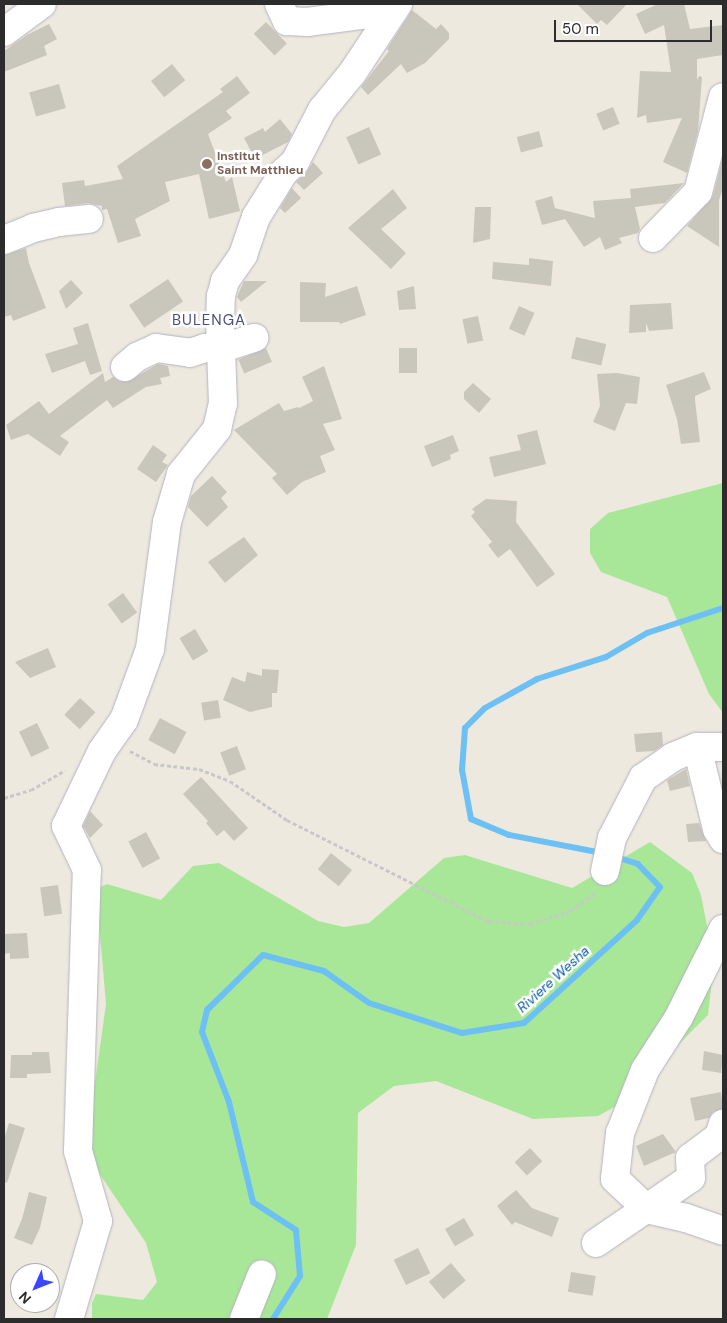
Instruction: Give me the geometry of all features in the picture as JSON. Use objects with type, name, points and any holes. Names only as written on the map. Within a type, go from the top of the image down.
[{"type":"street","points":[[4,32],[42,4]]},
{"type":"street","points":[[279,4],[287,21],[307,22],[396,8]]},
{"type":"street","points":[[69,1319],[98,1221],[78,1151],[87,870],[66,826],[102,750],[124,720],[150,649],[168,522],[181,474],[218,429],[223,404],[221,314],[224,281],[243,255],[256,217],[284,172],[295,162],[322,110],[353,72],[396,8]]},
{"type":"street","points":[[653,238],[698,192],[723,98]]},
{"type":"street","points":[[4,240],[41,226],[89,218]]},
{"type":"street","points":[[125,367],[137,357],[156,348],[190,353],[205,348],[223,348],[254,338]]},
{"type":"street","points":[[605,871],[612,838],[643,778],[673,757],[710,747],[717,829],[723,839]]},
{"type":"street","points":[[723,929],[679,1017],[645,1070],[620,1133],[615,1179],[647,1208],[686,1218],[723,1231]]},
{"type":"street","points":[[596,1243],[691,1178],[690,1158],[719,1136],[723,1124]]},
{"type":"street","points":[[244,1319],[262,1274]]},
{"type":"path","points":[[102,750],[120,747],[154,764],[199,769],[230,781],[287,820],[488,921],[530,924],[570,911],[597,891],[605,871]]},
{"type":"path","points":[[4,798],[31,790],[67,769]]},
{"type":"green space","points":[[723,483],[723,713],[709,694],[667,597],[601,572],[590,553],[590,529],[608,513]]},
{"type":"green space","points":[[650,842],[692,873],[701,895],[714,962],[708,1015],[618,1105],[598,1116],[533,1119],[436,1081],[394,1086],[358,1113],[356,1245],[327,1319],[92,1319],[92,1303],[96,1294],[143,1300],[157,1282],[146,1243],[93,1164],[88,1132],[106,1004],[96,889],[107,884],[161,900],[193,866],[219,863],[318,921],[344,927],[369,923],[444,858],[465,855],[572,888]]},
{"type":"building","points":[[577,4],[627,4],[607,25],[601,20],[597,24]]},
{"type":"building","points":[[658,4],[684,4],[690,29],[723,25],[723,55],[697,59],[697,80],[699,76],[702,77],[698,131],[687,173],[663,162],[682,118],[647,123],[646,115],[637,118],[640,71],[671,72],[664,25],[645,34],[636,14]]},
{"type":"building","points":[[412,10],[436,29],[441,24],[449,33],[449,39],[425,63],[407,73],[401,64],[368,95],[361,87],[389,51],[387,49]]},
{"type":"building","points":[[266,22],[287,44],[275,55],[254,34]]},
{"type":"building","points":[[49,24],[57,39],[44,46],[47,55],[4,72],[4,51],[27,35]]},
{"type":"building","points":[[172,64],[185,80],[164,97],[151,81]]},
{"type":"building","points":[[237,76],[250,93],[226,111],[232,118],[208,134],[226,182],[232,177],[240,211],[209,219],[199,174],[165,182],[170,201],[135,219],[141,236],[118,243],[107,209],[102,210],[102,206],[88,203],[65,206],[62,183],[84,180],[85,186],[123,179],[117,166],[223,92],[220,89]]},
{"type":"building","points":[[59,84],[66,108],[36,117],[29,93]]},
{"type":"building","points":[[613,107],[620,124],[603,130],[596,114]]},
{"type":"building","points":[[280,119],[292,134],[288,142],[255,159],[244,138],[263,128],[265,132]]},
{"type":"building","points":[[369,127],[381,154],[358,165],[346,137]]},
{"type":"building","points":[[539,131],[543,146],[521,152],[517,137]]},
{"type":"building","points":[[723,157],[723,188],[719,200],[719,247],[687,226],[713,196]]},
{"type":"building","points":[[313,162],[323,173],[304,190],[296,182],[306,173]]},
{"type":"building","points":[[684,183],[665,203],[635,207],[640,229],[638,233],[619,238],[622,243],[605,250],[600,237],[584,247],[565,219],[542,225],[535,201],[552,196],[555,208],[595,218],[593,201],[631,198],[630,189]]},
{"type":"building","points":[[292,188],[301,198],[285,213],[280,208]]},
{"type":"building","points":[[393,189],[407,208],[381,229],[406,253],[391,269],[348,228]]},
{"type":"building","points":[[475,207],[491,207],[490,239],[473,243]]},
{"type":"building","points":[[26,248],[29,263],[46,308],[13,321],[11,315],[4,317],[4,255]]},
{"type":"building","points":[[529,258],[553,261],[551,286],[492,279],[493,262],[529,265]]},
{"type":"building","points":[[168,279],[183,301],[144,328],[129,305]]},
{"type":"building","points":[[71,280],[83,293],[66,309],[59,291]]},
{"type":"building","points":[[244,281],[267,281],[241,302],[237,297]]},
{"type":"building","points":[[300,282],[326,283],[325,297],[357,286],[366,315],[340,324],[339,322],[300,322]]},
{"type":"building","points":[[414,286],[416,309],[399,310],[397,291]]},
{"type":"building","points":[[671,303],[673,329],[649,331],[646,323],[646,332],[629,333],[630,305]]},
{"type":"building","points":[[519,306],[535,313],[524,336],[509,329]]},
{"type":"building","points":[[478,316],[483,340],[468,344],[462,319]]},
{"type":"building","points":[[88,323],[102,371],[90,375],[85,361],[52,373],[45,354],[78,344],[73,328]]},
{"type":"building","points":[[576,337],[606,344],[601,365],[571,358]]},
{"type":"building","points":[[266,348],[272,362],[244,374],[238,360]]},
{"type":"building","points":[[399,348],[417,348],[417,373],[399,373]]},
{"type":"building","points":[[158,364],[168,366],[170,376],[160,378],[162,384],[146,387],[113,408],[107,400],[60,436],[69,442],[60,456],[28,434],[11,440],[6,425],[39,401],[49,414],[103,373],[105,382],[113,377],[119,381],[127,382]]},
{"type":"building","points":[[324,366],[342,419],[323,424],[335,450],[320,456],[326,472],[302,482],[287,495],[272,478],[277,474],[234,430],[279,403],[284,411],[299,408],[313,401],[302,377]]},
{"type":"building","points":[[704,372],[711,389],[695,396],[700,442],[681,444],[677,419],[666,385]]},
{"type":"building","points":[[617,373],[640,377],[637,404],[626,403],[615,431],[593,422],[600,406],[597,374]]},
{"type":"building","points":[[473,383],[491,399],[479,413],[464,399],[464,392]]},
{"type":"building","points":[[537,430],[546,464],[494,477],[489,457],[521,450],[517,435]]},
{"type":"building","points":[[453,435],[459,451],[450,455],[451,459],[432,467],[424,446]]},
{"type":"building","points":[[153,445],[167,455],[162,462],[168,465],[156,482],[137,469]]},
{"type":"building","points":[[212,476],[227,492],[221,498],[228,507],[207,527],[188,507],[191,496]]},
{"type":"building","points":[[486,499],[517,501],[516,522],[555,574],[537,587],[510,549],[498,558],[488,545],[492,542],[471,516],[475,512],[472,509]]},
{"type":"building","points":[[244,537],[258,555],[225,583],[208,562]]},
{"type":"building","points":[[123,593],[137,612],[122,624],[108,604]]},
{"type":"building","points":[[195,629],[208,651],[193,661],[180,638]]},
{"type":"building","points":[[48,648],[56,667],[30,678],[15,662]]},
{"type":"building","points":[[262,669],[279,670],[277,693],[272,693],[272,707],[250,712],[223,700],[232,677],[245,682],[247,672],[262,676]]},
{"type":"building","points":[[80,698],[95,712],[80,729],[64,715]]},
{"type":"building","points":[[218,700],[221,718],[204,720],[201,703]]},
{"type":"building","points":[[160,718],[186,732],[175,754],[148,740]]},
{"type":"building","points":[[37,723],[49,748],[31,757],[19,732]]},
{"type":"building","points":[[662,732],[663,745],[654,751],[636,752],[634,734]]},
{"type":"building","points":[[237,746],[246,769],[229,776],[220,752]]},
{"type":"building","points":[[686,769],[690,786],[670,791],[667,780]]},
{"type":"building","points":[[201,777],[248,828],[234,841],[224,830],[217,836],[206,823],[208,821],[183,794]]},
{"type":"building","points":[[90,811],[103,825],[90,838],[83,826]]},
{"type":"building","points":[[699,823],[706,841],[688,842],[686,824]]},
{"type":"building","points":[[146,832],[160,858],[142,868],[128,841]]},
{"type":"building","points":[[331,853],[352,870],[339,886],[318,869]]},
{"type":"building","points":[[58,885],[62,914],[44,916],[40,888]]},
{"type":"building","points":[[27,933],[29,958],[10,959],[10,953],[4,954],[4,934]]},
{"type":"building","points":[[704,1051],[723,1055],[721,1073],[702,1070]]},
{"type":"building","points":[[32,1052],[49,1052],[51,1073],[27,1074],[27,1078],[10,1078],[11,1055],[32,1055]]},
{"type":"building","points":[[721,1092],[723,1109],[713,1112],[709,1118],[695,1121],[690,1098]]},
{"type":"building","points":[[9,1123],[25,1128],[7,1183],[4,1182],[4,1139]]},
{"type":"building","points":[[663,1134],[676,1152],[644,1166],[636,1146]]},
{"type":"building","points":[[530,1148],[542,1161],[527,1175],[515,1162]]},
{"type":"building","points":[[516,1190],[532,1208],[559,1218],[552,1237],[515,1222],[512,1225],[497,1206]]},
{"type":"building","points":[[29,1192],[47,1197],[40,1228],[32,1245],[14,1238],[22,1219]]},
{"type":"building","points":[[464,1218],[474,1235],[455,1246],[445,1229]]},
{"type":"building","points":[[418,1248],[430,1273],[406,1285],[394,1260]]},
{"type":"building","points":[[451,1263],[466,1281],[444,1299],[429,1282]]},
{"type":"building","points":[[571,1272],[596,1276],[593,1296],[568,1292]]},
{"type":"waterway","name":"Riviere Wesha","points":[[602,853],[509,835],[471,819],[462,770],[465,728],[485,708],[537,679],[606,657],[647,633],[723,608]]},
{"type":"waterway","name":"Riviere Wesha","points":[[273,1319],[300,1276],[296,1230],[253,1202],[229,1102],[202,1032],[207,1010],[263,955],[324,971],[369,1003],[462,1033],[524,1023],[637,920],[660,887],[638,864],[614,856]]},
{"type":"place","name":"Institut Saint Matthieu","points":[[207,164]]},
{"type":"district","name":"BULENGA","points":[[209,321]]}]
